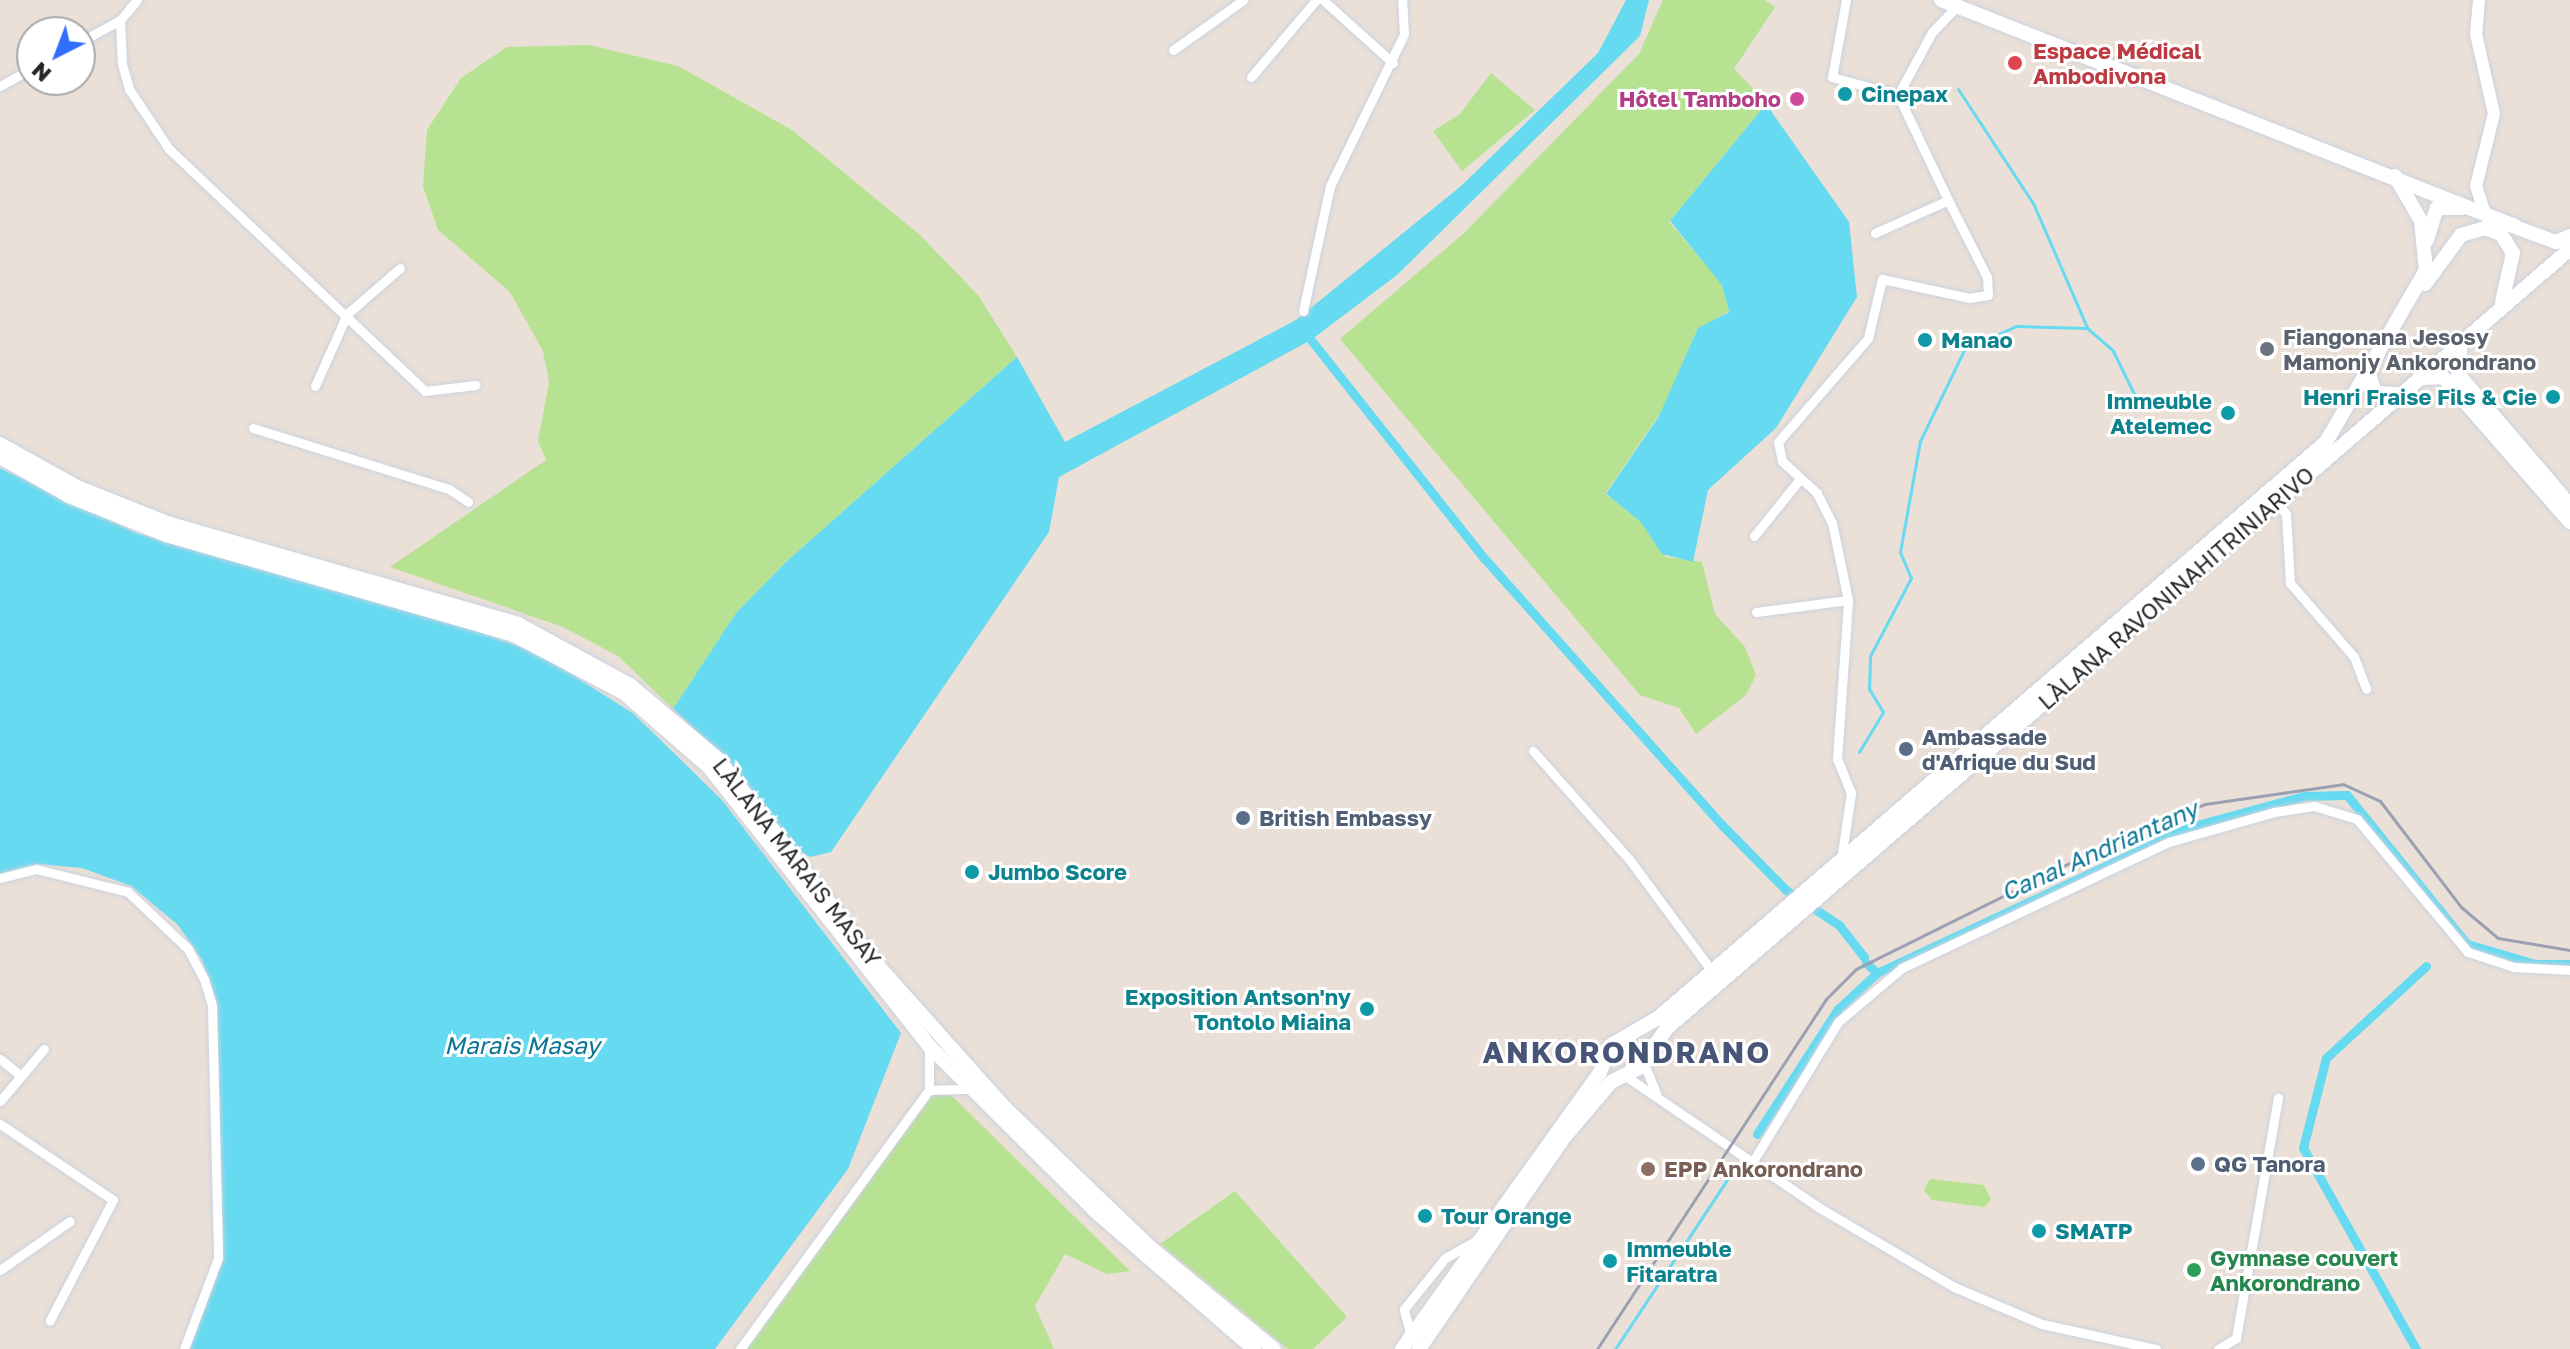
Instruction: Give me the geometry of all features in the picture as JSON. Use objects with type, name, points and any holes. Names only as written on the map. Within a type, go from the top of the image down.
[{"type":"main road","points":[[1941,0],[2484,211],[2517,227],[2544,256],[2530,281]]},
{"type":"main road","points":[[2395,176],[2426,224]]},
{"type":"main road","points":[[2421,284],[2426,244],[2426,195],[2457,199]]},
{"type":"main road","points":[[2426,224],[2446,204],[2556,242],[2570,236]]},
{"type":"main road","points":[[1801,902],[1841,860],[2274,498],[2319,451],[2351,405],[2421,284],[2461,235],[2485,228],[2501,234],[2513,253],[2501,306]]},
{"type":"main road","name":"LÀLANA RAVONINAHITRINIARIVO","points":[[1402,1349],[1607,1058],[1613,1043],[1628,1039],[1801,902],[2570,249]]},
{"type":"main road","points":[[2466,335],[2455,350],[2458,374],[2570,505]]},
{"type":"main road","points":[[2369,374],[2375,393],[2397,394]]},
{"type":"main road","points":[[2415,379],[2443,377],[2570,522]]},
{"type":"main road","points":[[2351,405],[2367,413],[2360,425]]},
{"type":"main road","name":"LÀLANA MARAIS MASAY","points":[[0,444],[119,506],[357,579],[518,624],[596,662],[692,735],[879,967],[1006,1109],[1151,1248],[1274,1349]]},
{"type":"main road","name":"LÀLANA MARAIS MASAY","points":[[0,457],[69,496],[166,535],[357,579]]},
{"type":"main road","name":"LÀLANA MARAIS MASAY","points":[[760,821],[929,1046],[1143,1256],[1254,1349]]},
{"type":"main road","name":"LÀLANA RAVONINAHITRINIARIVO","points":[[1419,1349],[1553,1151],[1685,1011],[1801,902]]},
{"type":"main road","points":[[1628,1039],[1643,1059]]},
{"type":"main road","points":[[1607,1058],[1623,1075]]},
{"type":"street","points":[[96,33],[120,20],[137,0]]},
{"type":"street","points":[[1173,50],[1243,0]]},
{"type":"street","points":[[1251,77],[1316,0]]},
{"type":"street","points":[[1323,0],[1393,63]]},
{"type":"street","points":[[1303,311],[1330,186],[1352,129],[1393,63],[1404,34],[1402,0]]},
{"type":"street","points":[[1841,860],[1851,793],[1837,759],[1848,600],[1832,523],[1800,479],[1782,461],[1778,442],[1868,338],[1882,279],[1969,298],[1988,295],[1987,277],[1898,95],[1832,77],[1846,0]]},
{"type":"street","points":[[2479,0],[2474,23],[2494,123],[2476,186],[2484,211]]},
{"type":"street","points":[[1898,95],[1932,32],[1956,7]]},
{"type":"street","points":[[120,20],[129,89],[160,138],[303,282],[347,314],[425,391],[476,385]]},
{"type":"street","points":[[2457,199],[2476,186]]},
{"type":"street","points":[[1875,233],[1948,200]]},
{"type":"street","points":[[315,386],[347,314],[400,268]]},
{"type":"street","points":[[253,428],[449,489],[468,502]]},
{"type":"street","points":[[1754,536],[1800,479]]},
{"type":"street","points":[[2274,498],[2286,514],[2290,583],[2354,657],[2366,689]]},
{"type":"street","points":[[1756,612],[1848,600]]},
{"type":"street","points":[[1533,751],[1629,859],[1712,971]]},
{"type":"street","points":[[1755,1158],[1838,1022],[1902,968],[2169,842],[2274,812],[2334,808],[2357,819],[2468,952],[2514,967],[2570,970]]},
{"type":"street","points":[[0,878],[36,869],[128,892],[180,939],[204,979],[212,1006],[218,1258],[184,1349]]},
{"type":"street","points":[[740,1349],[929,1090],[929,1046]]},
{"type":"street","points":[[0,1101],[17,1073],[44,1049]]},
{"type":"street","points":[[0,1059],[17,1073]]},
{"type":"street","points":[[1643,1059],[1661,1100]]},
{"type":"street","points":[[1623,1075],[1755,1158],[1818,1207],[1972,1296],[2081,1336],[2156,1349]]},
{"type":"street","points":[[929,1090],[971,1089]]},
{"type":"street","points":[[2218,1349],[2236,1338],[2278,1098]]},
{"type":"street","points":[[0,1124],[112,1196],[50,1320]]},
{"type":"street","points":[[0,1270],[70,1221]]},
{"type":"green space","points":[[1663,0],[1765,0],[1775,7],[1734,69],[1767,103],[1669,222],[1721,282],[1729,311],[1697,330],[1665,406],[1605,494],[1640,520],[1666,557],[1702,562],[1715,614],[1745,647],[1756,675],[1746,695],[1696,734],[1679,708],[1640,695],[1340,339],[1463,234],[1639,54]]},
{"type":"green space","points":[[589,45],[678,66],[792,130],[920,235],[978,295],[1017,357],[786,562],[736,613],[673,709],[618,656],[563,627],[390,567],[546,460],[538,441],[549,382],[543,351],[510,292],[438,230],[423,186],[427,130],[461,78],[507,47]]},
{"type":"green space","points":[[1491,73],[1535,110],[1462,171],[1433,131],[1460,114]]},
{"type":"green space","points":[[933,1094],[951,1095],[1130,1271],[1107,1274],[1065,1254],[1035,1306],[1054,1349],[747,1349]]},
{"type":"green space","points":[[1930,1179],[1984,1185],[1991,1200],[1984,1207],[1932,1200],[1924,1190]]},
{"type":"green space","points":[[1235,1191],[1347,1317],[1313,1349],[1288,1349],[1160,1244]]},
{"type":"water","points":[[1626,0],[1649,0],[1640,36],[1397,275],[1311,340],[1059,477],[1049,532],[831,852],[810,857],[793,847],[730,762],[673,709],[736,613],[786,562],[1017,357],[1065,442],[1296,320],[1461,186],[1598,53]]},
{"type":"water","points":[[1766,104],[1849,222],[1857,297],[1776,428],[1708,490],[1693,562],[1662,554],[1640,521],[1606,494],[1659,416],[1698,328],[1729,312],[1722,285],[1670,221]]},
{"type":"water","name":"Marais Masay","points":[[0,468],[136,533],[395,602],[540,654],[634,714],[722,800],[901,1033],[848,1169],[715,1349],[187,1349],[221,1251],[215,999],[202,960],[178,925],[131,886],[82,868],[37,864],[0,874]]},
{"type":"waterway","points":[[1958,89],[2033,203],[2087,327]]},
{"type":"waterway","points":[[1859,752],[1883,712],[1869,689],[1870,656],[1911,578],[1900,552],[1920,441],[1964,350],[2016,326],[2087,328],[2113,351],[2139,404]]},
{"type":"waterway","points":[[1311,340],[1484,558],[1722,825],[1786,890],[1839,925],[1864,957]]},
{"type":"waterway","name":"Canal Andriantany","points":[[1757,1134],[1838,1009],[1877,973],[2186,828],[2304,796],[2347,795],[2467,944],[2535,964],[2570,964]]},
{"type":"waterway","points":[[1866,963],[1877,973]]},
{"type":"waterway","points":[[2416,1349],[2303,1148],[2326,1058],[2426,966]]},
{"type":"waterway","name":"Canal Andriantany","points":[[1615,1349],[1736,1166]]},
{"type":"railway","points":[[1597,1349],[1826,999],[1856,969],[2134,831],[2205,804],[2343,784],[2380,801],[2461,907],[2498,938],[2570,950]]},
{"type":"place","name":"Espace Médical Ambodivona","points":[[2015,63]]},
{"type":"place","name":"Cinepax","points":[[1845,94]]},
{"type":"place","name":"Hôtel Tamboho","points":[[1797,99]]},
{"type":"place","name":"Manao","points":[[1925,340]]},
{"type":"place","name":"Fiangonana Jesosy Mamonjy Ankorondrano","points":[[2267,349]]},
{"type":"place","name":"Henri Fraise Fils & Cie","points":[[2553,397]]},
{"type":"place","name":"Immeuble Atelemec","points":[[2228,413]]},
{"type":"place","name":"Ambassade d'Afrique du Sud","points":[[1906,749]]},
{"type":"place","name":"British Embassy","points":[[1243,818]]},
{"type":"place","name":"Jumbo Score","points":[[972,872]]},
{"type":"place","name":"Exposition Antson'ny Tontolo Miaina","points":[[1367,1009]]},
{"type":"place","name":"QG Tanora","points":[[2198,1164]]},
{"type":"place","name":"EPP Ankorondrano","points":[[1648,1169]]},
{"type":"place","name":"Tour Orange","points":[[1425,1216]]},
{"type":"place","name":"SMATP","points":[[2039,1231]]},
{"type":"place","name":"Immeuble Fitaratra","points":[[1610,1261]]},
{"type":"place","name":"Gymnase couvert Ankorondrano","points":[[2194,1270]]},
{"type":"district","name":"ANKORONDRANO","points":[[1627,1052]]}]
